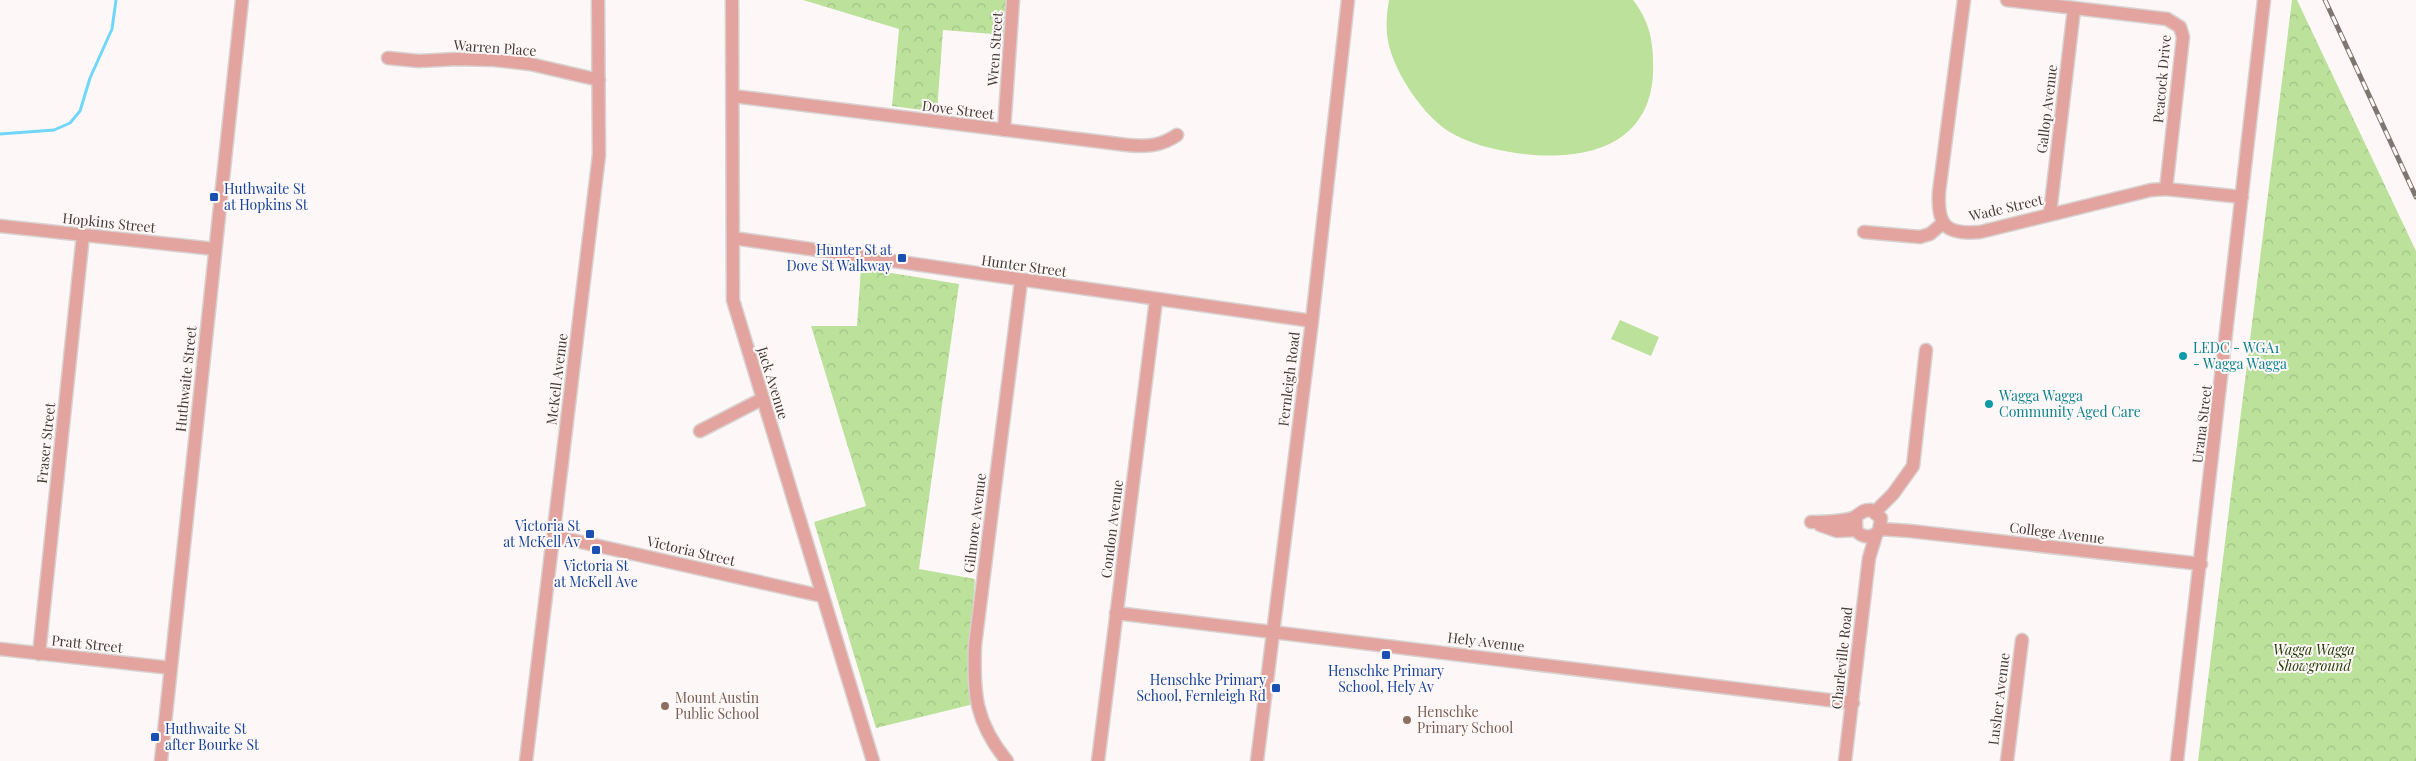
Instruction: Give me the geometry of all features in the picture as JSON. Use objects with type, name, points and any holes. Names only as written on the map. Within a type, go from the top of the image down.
[{"type":"street","name":"Huthwaite Street","points":[[161,761],[242,0]]},
{"type":"street","name":"McKell Avenue","points":[[526,761],[599,155],[598,0]]},
{"type":"street","name":"Jack Avenue","points":[[732,0],[733,300],[873,761]]},
{"type":"street","name":"Wren Street","points":[[1004,130],[1014,0]]},
{"type":"street","name":"Fernleigh Road","points":[[1257,761],[1312,321],[1348,0]]},
{"type":"street","points":[[1864,232],[1920,237],[1930,234],[1943,223],[1938,209],[1939,192],[1964,0]]},
{"type":"street","name":"Peacock Drive","points":[[2007,0],[2172,20],[2182,31],[2183,37],[2166,189]]},
{"type":"street","name":"Urana Street","points":[[2178,761],[2264,0]]},
{"type":"street","name":"Gallop Avenue","points":[[2050,213],[2074,9]]},
{"type":"street","name":"Warren Place","points":[[388,58],[419,61],[456,58],[495,60],[530,64],[599,80]]},
{"type":"street","name":"Dove Street","points":[[733,96],[1140,146],[1162,144],[1177,135]]},
{"type":"street","name":"Wade Street","points":[[1943,223],[1957,232],[1980,232],[2140,191],[2166,189],[2242,197]]},
{"type":"street","name":"Hopkins Street","points":[[0,226],[215,249]]},
{"type":"street","name":"Fraser Street","points":[[39,654],[83,235]]},
{"type":"street","name":"Hunter Street","points":[[733,238],[1021,281],[1312,321]]},
{"type":"street","name":"Gilmore Avenue","points":[[1007,761],[995,746],[984,723],[976,702],[974,676],[975,645],[1021,281]]},
{"type":"street","name":"Condon Avenue","points":[[1098,761],[1156,300]]},
{"type":"street","points":[[1869,523],[1890,489],[1896,488],[1913,466],[1926,350]]},
{"type":"street","points":[[700,431],[762,399]]},
{"type":"street","name":"College Avenue","points":[[1869,523],[1910,531],[2201,564]]},
{"type":"street","name":"Charleville Road","points":[[1845,761],[1869,558],[1869,523]]},
{"type":"street","name":"Victoria Street","points":[[554,536],[822,596]]},
{"type":"street","name":"Hely Avenue","points":[[1116,613],[1853,702]]},
{"type":"street","name":"Lusher Avenue","points":[[2007,761],[2022,640]]},
{"type":"street","name":"Pratt Street","points":[[0,650],[171,668]]},
{"type":"green space","points":[[803,0],[1007,0],[1005,35],[943,30],[937,112],[892,106],[899,29]]},
{"type":"green space","points":[[1389,0],[1633,0],[1648,26],[1652,44],[1653,74],[1649,100],[1639,120],[1624,135],[1606,145],[1586,152],[1540,155],[1516,153],[1472,143],[1456,136],[1438,123],[1408,88],[1389,47],[1387,17]]},
{"type":"green space","name":"Wagga Wagga Showground","points":[[2292,0],[2297,0],[2416,251],[2416,761],[2198,761]]},
{"type":"green space","points":[[861,268],[959,284],[919,569],[975,579],[969,662],[970,705],[876,728],[814,522],[866,506],[811,326],[857,326]]},
{"type":"green space","points":[[1620,320],[1659,337],[1651,356],[1611,339]]},
{"type":"waterway","points":[[0,134],[54,130],[70,123],[80,111],[90,78],[112,29],[116,0]]},
{"type":"railway","points":[[2325,0],[2416,197]]},
{"type":"place","name":"Huthwaite St at Hopkins St","points":[[214,197]]},
{"type":"place","name":"Hunter St at Dove St Walkway","points":[[902,258]]},
{"type":"place","name":"LEDC - WGA1 - Wagga Wagga","points":[[2183,356]]},
{"type":"place","name":"Wagga Wagga Community Aged Care","points":[[1989,404]]},
{"type":"place","name":"Victoria St at McKell Av","points":[[590,534]]},
{"type":"place","name":"Victoria St at McKell Ave","points":[[596,550]]},
{"type":"place","name":"Henschke Primary School, Hely Av","points":[[1386,655]]},
{"type":"place","name":"Henschke Primary School, Fernleigh Rd","points":[[1276,688]]},
{"type":"place","name":"Mount Austin Public School","points":[[665,706]]},
{"type":"place","name":"Henschke Primary School","points":[[1407,720]]},
{"type":"place","name":"Huthwaite St after Bourke St","points":[[155,737]]}]
